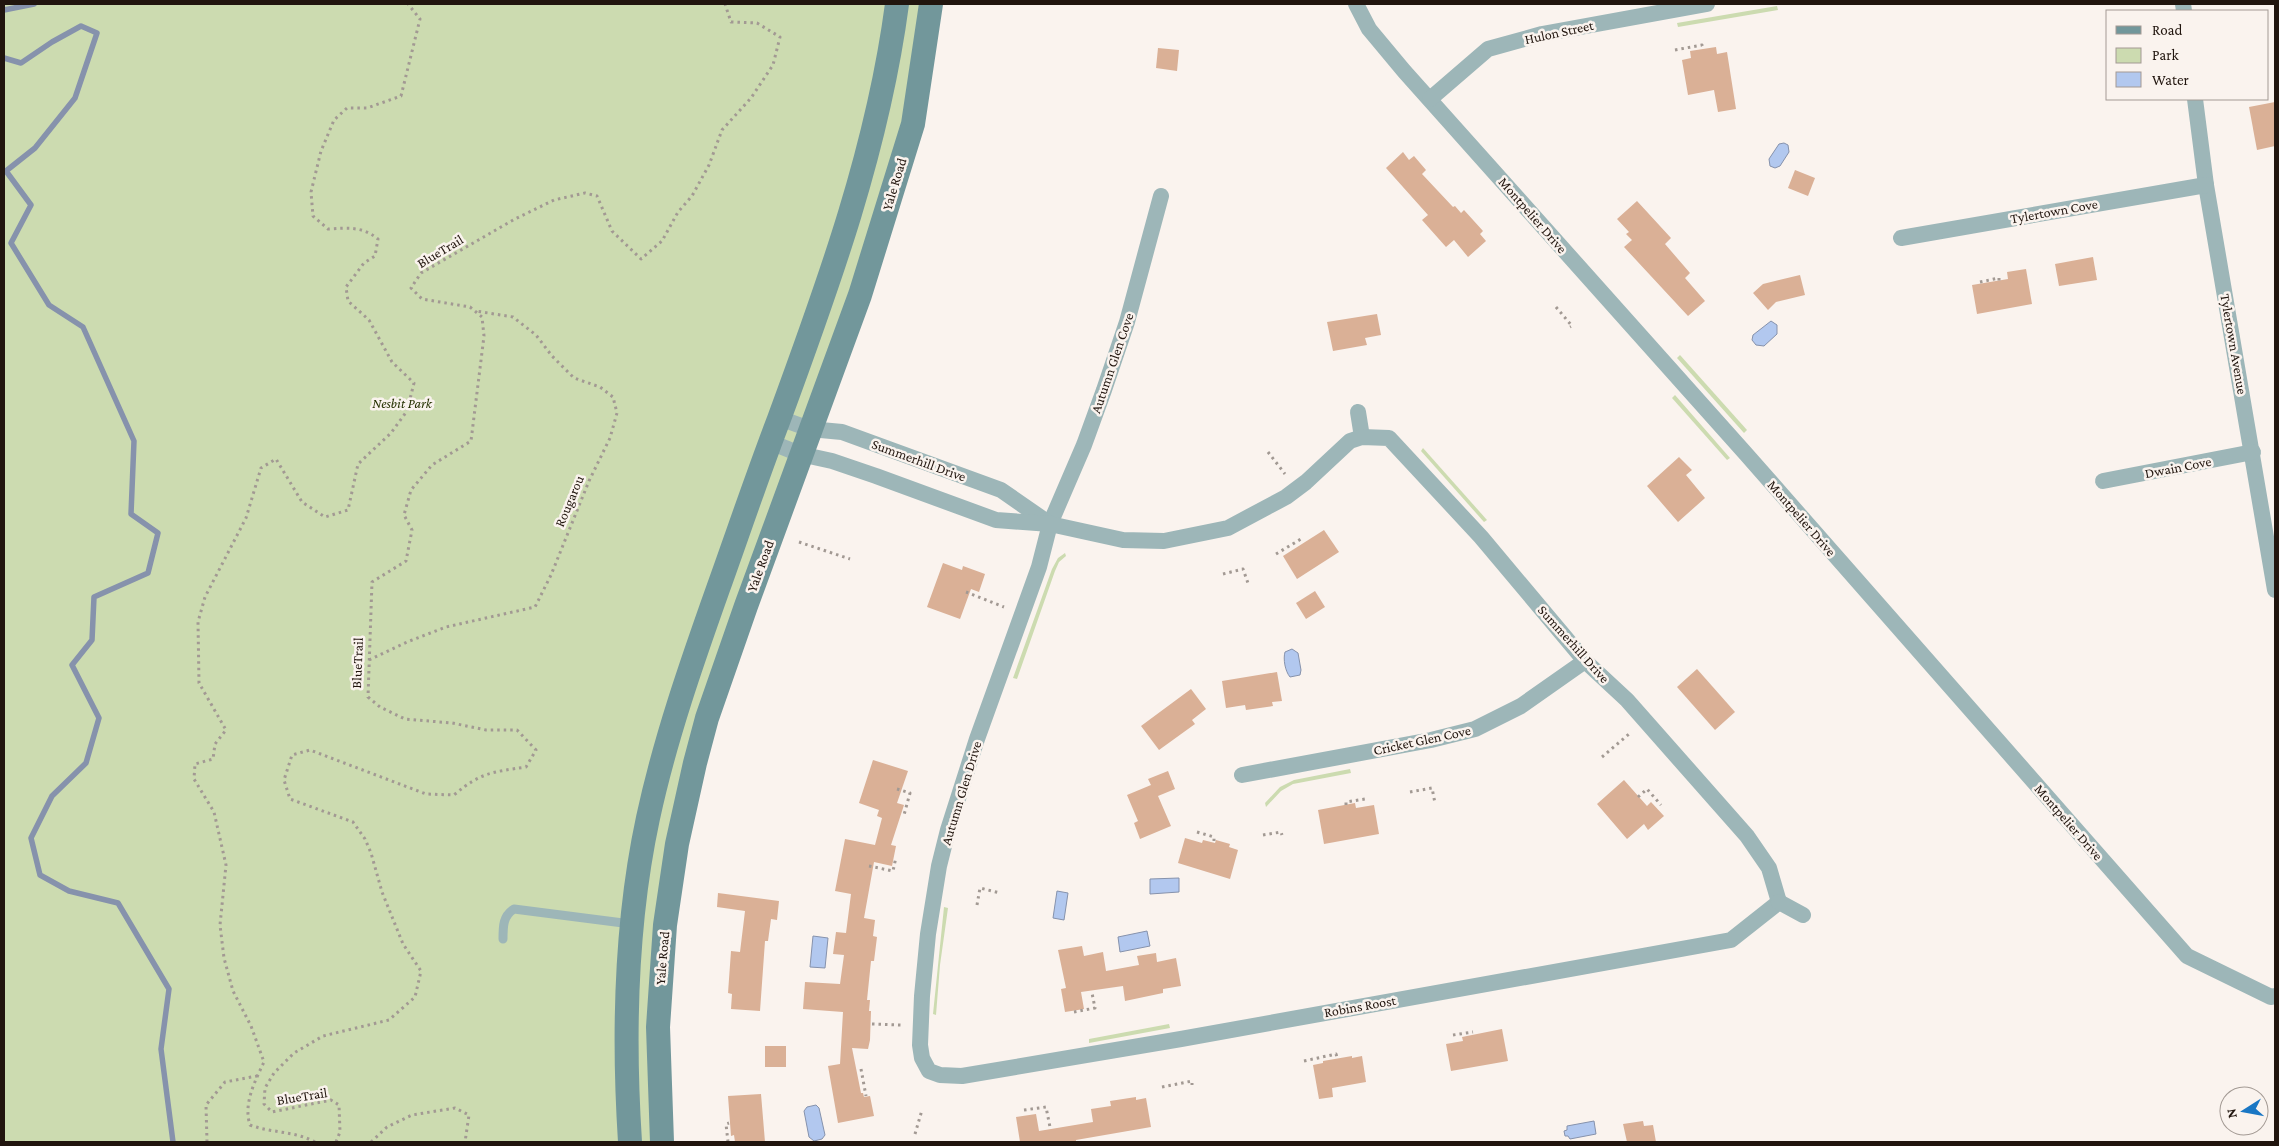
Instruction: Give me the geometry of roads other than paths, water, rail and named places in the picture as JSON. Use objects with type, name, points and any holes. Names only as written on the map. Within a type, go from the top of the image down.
[{"type":"main road","points":[[630,1142],[625,1046],[632,924],[648,816],[684,683],[770,442],[821,307],[860,182],[880,103],[897,4]]},
{"type":"main road","name":"Yale Road","points":[[662,1142],[658,1052],[659,996],[665,925],[677,844],[694,763],[707,718],[800,454],[860,295],[913,124],[931,4]]},
{"type":"street","name":"Montpelier Drive","points":[[1356,4],[1369,28],[1430,99],[1740,447],[2187,956],[2272,997],[2275,996]]},
{"type":"street","name":"Hulon Street","points":[[1430,99],[1488,49],[1542,34],[1707,4]]},
{"type":"street","name":"Tylertown Avenue","points":[[2195,100],[2206,185],[2275,590]]},
{"type":"street","name":"Tylertown Cove","points":[[1901,238],[2206,185]]},
{"type":"street","name":"Autumn Glen Cove","points":[[1050,524],[1084,445],[1104,390],[1127,322],[1161,196]]},
{"type":"street","points":[[1358,412],[1362,437]]},
{"type":"street","name":"Summerhill Drive","points":[[779,418],[810,429],[842,432],[1001,490],[1050,524]]},
{"type":"street","name":"Summerhill Drive","points":[[770,442],[800,454],[832,461],[996,520],[1050,524],[1122,540],[1150,541],[1186,538],[1228,528],[1286,497],[1306,482],[1350,441],[1362,437],[1389,438],[1406,453],[1481,537],[1585,661],[1627,700],[1747,836],[1769,868],[1780,902]]},
{"type":"street","name":"Dwain Cove","points":[[2103,481],[2253,452]]},
{"type":"street","name":"Autumn Glen Drive","points":[[928,1071],[922,1058],[920,1045],[922,996],[928,934],[939,866],[948,830],[977,739],[1039,567],[1050,524]]},
{"type":"street","name":"Cricket Glen Cove","points":[[1242,775],[1431,740],[1475,729],[1521,706],[1585,661]]},
{"type":"street","points":[[1780,902],[1803,915]]},
{"type":"street","name":"Robins Roost","points":[[928,1071],[940,1075],[962,1076],[1181,1039],[1731,940],[1780,902]]},
{"type":"lane","points":[[503,939],[503,926],[507,914],[514,909],[632,924]]},
{"type":"water","points":[[1784,143],[1788,145],[1789,152],[1780,166],[1775,168],[1770,166],[1769,159],[1779,144]]},
{"type":"water","points":[[1771,321],[1777,325],[1777,334],[1764,346],[1756,345],[1752,340],[1753,335]]},
{"type":"water","points":[[1292,649],[1298,653],[1301,670],[1300,675],[1290,677],[1284,661],[1284,655],[1285,652]]},
{"type":"water","points":[[1179,878],[1179,892],[1150,894],[1150,879]]},
{"type":"water","points":[[1057,891],[1068,893],[1064,920],[1053,918]]},
{"type":"water","points":[[1147,931],[1150,946],[1120,952],[1118,937]]},
{"type":"water","points":[[813,936],[828,938],[825,968],[810,967]]},
{"type":"water","points":[[816,1105],[819,1108],[825,1135],[822,1139],[814,1141],[809,1137],[804,1111],[807,1107]]},
{"type":"water","points":[[1594,1121],[1596,1134],[1570,1139],[1568,1136],[1565,1136],[1564,1131],[1567,1130],[1567,1126]]},
{"type":"waterway","points":[[4,10],[34,4]]},
{"type":"waterway","points":[[4,58],[21,63],[52,42],[81,26],[97,33],[75,98],[35,148],[6,171],[31,205],[11,243],[49,305],[83,327],[134,441],[131,514],[158,533],[148,573],[94,597],[92,640],[72,665],[99,718],[86,763],[52,796],[31,838],[40,875],[69,891],[118,903],[169,989],[161,1049],[173,1142]]},
{"type":"park label","name":"Nesbit Park","points":[[402,403]]}]
